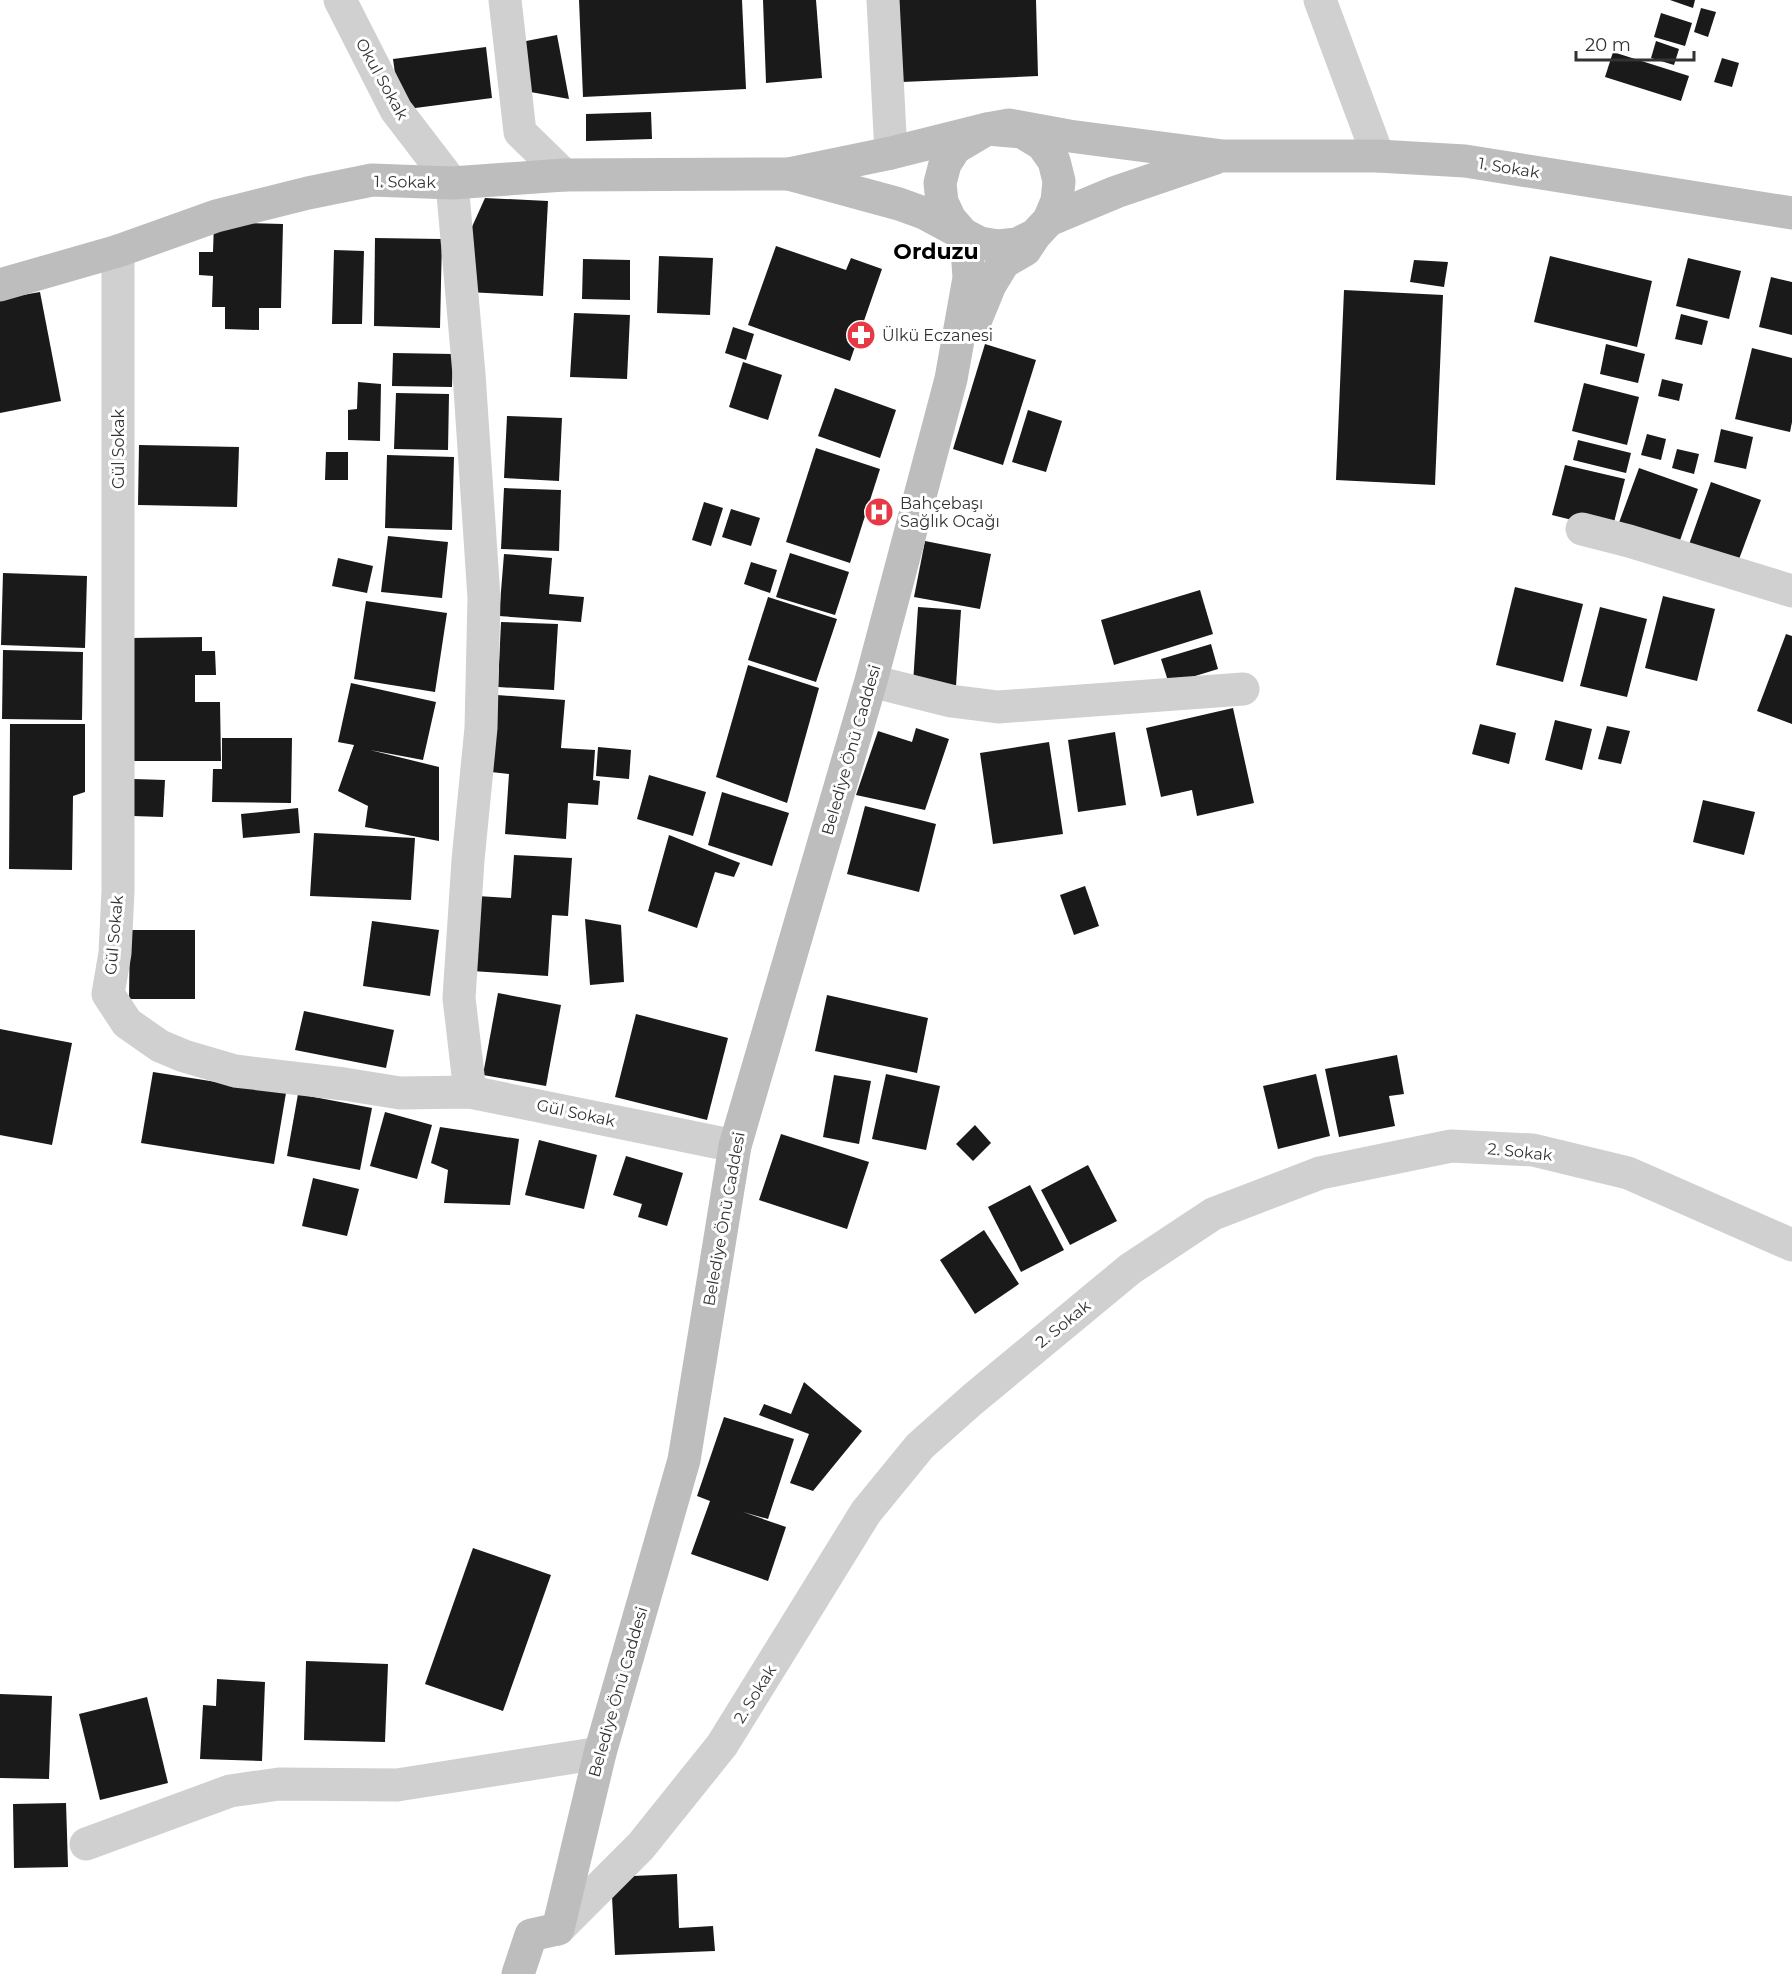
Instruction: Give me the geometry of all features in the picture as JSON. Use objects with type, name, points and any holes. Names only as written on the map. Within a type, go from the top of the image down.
[{"type":"street","name":"Okul Sokak","points":[[340,0],[396,110],[452,183]]},
{"type":"street","points":[[505,0],[519,132],[564,176]]},
{"type":"street","points":[[883,0],[891,153]]},
{"type":"street","points":[[1320,0],[1378,156]]},
{"type":"street","points":[[789,174],[1009,125],[1069,136],[1223,156]]},
{"type":"street","points":[[987,129],[1022,132],[1042,144],[1054,161],[1059,181],[1058,201],[1025,250],[1004,262],[990,285],[951,379],[969,278],[967,248],[963,234],[950,219],[942,202],[940,183],[945,164],[955,148],[970,137],[987,129]]},
{"type":"street","name":"1. Sokak","points":[[1223,156],[1378,156],[1465,161],[1792,213]]},
{"type":"street","points":[[789,174],[899,204],[924,213],[980,243],[998,246],[1017,244],[1042,227],[1116,192],[1223,156]]},
{"type":"street","name":"1. Sokak","points":[[0,285],[118,251],[216,216],[372,180],[452,183],[564,176],[789,174]]},
{"type":"street","points":[[452,183],[469,374],[484,598],[481,728],[468,860],[459,998],[470,1092]]},
{"type":"street","name":"Gül Sokak","points":[[118,251],[118,891],[116,953],[108,994],[127,1023],[160,1046],[184,1056],[235,1071],[400,1093],[470,1092],[735,1146]]},
{"type":"street","name":"Belediye Önü Caddesi","points":[[558,1929],[600,1753],[684,1460],[735,1146],[872,681],[951,379]]},
{"type":"street","points":[[1582,529],[1792,591]]},
{"type":"street","points":[[872,681],[951,701],[998,707],[1243,689]]},
{"type":"street","name":"2. Sokak","points":[[558,1929],[641,1846],[722,1745],[866,1512],[920,1446],[989,1385],[1130,1269],[1213,1214],[1320,1173],[1450,1146],[1533,1150],[1628,1173],[1792,1245]]},
{"type":"street","points":[[86,1844],[230,1791],[279,1784],[397,1785],[600,1753]]},
{"type":"street","points":[[519,1974],[531,1935],[558,1929]]},
{"type":"building","points":[[579,0],[742,0],[746,89],[583,97]]},
{"type":"building","points":[[763,0],[816,0],[822,78],[766,83]]},
{"type":"building","points":[[899,0],[1036,0],[1038,76],[902,82]]},
{"type":"building","points":[[1670,0],[1695,0],[1693,8]]},
{"type":"building","points":[[1701,8],[1716,12],[1708,37],[1694,32]]},
{"type":"building","points":[[1661,13],[1692,23],[1685,46],[1654,37]]},
{"type":"building","points":[[557,35],[569,99],[525,91],[516,43]]},
{"type":"building","points":[[1656,41],[1679,49],[1674,65],[1651,58]]},
{"type":"building","points":[[486,47],[492,98],[400,110],[393,59]]},
{"type":"building","points":[[1613,52],[1689,76],[1681,101],[1605,77]]},
{"type":"building","points":[[1722,58],[1739,63],[1732,87],[1714,82]]},
{"type":"building","points":[[651,112],[652,139],[586,141],[586,114]]},
{"type":"building","points":[[485,198],[548,201],[543,296],[468,292],[471,229]]},
{"type":"building","points":[[214,222],[283,224],[281,308],[259,308],[259,330],[225,329],[225,307],[212,307],[213,276],[199,275],[199,252],[213,252]]},
{"type":"building","points":[[375,238],[442,239],[440,328],[374,326]]},
{"type":"building","points":[[776,246],[846,270],[851,258],[882,269],[850,361],[748,325]]},
{"type":"building","points":[[334,250],[364,251],[362,324],[332,324]]},
{"type":"building","points":[[659,256],[713,258],[710,315],[657,313]]},
{"type":"building","points":[[1550,256],[1652,281],[1637,347],[1534,322]]},
{"type":"building","points":[[1688,258],[1741,271],[1729,319],[1676,306]]},
{"type":"building","points":[[583,259],[630,260],[630,300],[582,299]]},
{"type":"building","points":[[1414,260],[1448,262],[1444,287],[1410,282]]},
{"type":"building","points":[[1771,277],[1792,282],[1792,335],[1759,327]]},
{"type":"building","points":[[1344,290],[1443,295],[1435,485],[1336,480]]},
{"type":"building","points":[[40,292],[61,401],[0,413],[0,299]]},
{"type":"building","points":[[574,313],[630,315],[627,379],[570,377]]},
{"type":"building","points":[[1681,314],[1708,321],[1702,345],[1675,339]]},
{"type":"building","points":[[733,327],[754,334],[746,360],[725,353]]},
{"type":"building","points":[[985,344],[1036,360],[1003,465],[953,449]]},
{"type":"building","points":[[1606,344],[1645,354],[1638,383],[1600,374]]},
{"type":"building","points":[[1752,348],[1792,358],[1790,432],[1735,419]]},
{"type":"building","points":[[393,353],[453,354],[452,387],[392,386]]},
{"type":"building","points":[[743,362],[782,375],[768,420],[729,407]]},
{"type":"building","points":[[1662,379],[1683,384],[1679,401],[1658,396]]},
{"type":"building","points":[[358,382],[381,384],[380,441],[348,440],[348,410],[357,409]]},
{"type":"building","points":[[1584,383],[1639,397],[1627,445],[1572,431]]},
{"type":"building","points":[[835,388],[896,410],[880,458],[818,436]]},
{"type":"building","points":[[396,393],[449,394],[448,450],[394,449]]},
{"type":"building","points":[[1028,410],[1062,421],[1046,472],[1012,462]]},
{"type":"building","points":[[507,416],[562,418],[559,481],[504,478]]},
{"type":"building","points":[[1721,429],[1753,437],[1746,469],[1714,462]]},
{"type":"building","points":[[1647,434],[1666,439],[1661,460],[1641,455]]},
{"type":"building","points":[[1578,440],[1631,453],[1626,473],[1573,460]]},
{"type":"building","points":[[139,445],[239,447],[237,507],[138,505]]},
{"type":"building","points":[[816,448],[880,469],[850,563],[786,542]]},
{"type":"building","points":[[1677,449],[1699,454],[1694,474],[1672,468]]},
{"type":"building","points":[[326,452],[348,452],[348,480],[325,480]]},
{"type":"building","points":[[387,455],[454,457],[452,530],[385,528]]},
{"type":"building","points":[[1565,465],[1625,479],[1612,530],[1552,515]]},
{"type":"building","points":[[1639,468],[1698,489],[1677,549],[1617,528]]},
{"type":"building","points":[[1711,482],[1761,500],[1735,570],[1686,553]]},
{"type":"building","points":[[504,488],[561,490],[559,551],[501,549]]},
{"type":"building","points":[[704,502],[723,508],[711,546],[692,540]]},
{"type":"building","points":[[731,509],[760,518],[751,546],[722,537]]},
{"type":"building","points":[[388,536],[448,542],[442,598],[381,592]]},
{"type":"building","points":[[925,541],[991,554],[980,609],[914,597]]},
{"type":"building","points":[[790,553],[849,572],[835,615],[776,597]]},
{"type":"building","points":[[504,554],[552,558],[549,594],[584,597],[581,622],[499,616]]},
{"type":"building","points":[[338,558],[373,566],[367,593],[332,586]]},
{"type":"building","points":[[751,562],[777,570],[770,593],[744,584]]},
{"type":"building","points":[[3,573],[87,576],[85,648],[1,645]]},
{"type":"building","points":[[1515,587],[1583,604],[1563,682],[1496,665]]},
{"type":"building","points":[[1200,590],[1213,634],[1114,665],[1101,620]]},
{"type":"building","points":[[1663,596],[1715,609],[1697,681],[1645,668]]},
{"type":"building","points":[[768,597],[837,619],[816,682],[748,660]]},
{"type":"building","points":[[366,601],[447,613],[435,692],[354,679]]},
{"type":"building","points":[[918,607],[961,610],[956,686],[913,683]]},
{"type":"building","points":[[1600,607],[1647,619],[1627,697],[1580,686]]},
{"type":"building","points":[[501,622],[558,624],[554,690],[498,687]]},
{"type":"building","points":[[1786,634],[1792,636],[1792,724],[1757,711]]},
{"type":"building","points":[[202,637],[202,651],[215,651],[216,675],[195,675],[195,702],[220,702],[221,761],[130,761],[129,638]]},
{"type":"building","points":[[1211,644],[1218,669],[1169,684],[1161,659]]},
{"type":"building","points":[[3,650],[83,652],[82,720],[2,719]]},
{"type":"building","points":[[748,665],[819,688],[787,803],[716,777]]},
{"type":"building","points":[[351,683],[436,702],[423,760],[370,750],[439,767],[439,841],[365,827],[368,806],[338,791],[354,745],[338,742]]},
{"type":"building","points":[[497,695],[565,700],[561,748],[595,750],[593,780],[600,781],[598,805],[568,803],[566,839],[505,834],[509,774],[491,772]]},
{"type":"building","points":[[1233,708],[1254,803],[1197,816],[1192,790],[1161,797],[1146,728]]},
{"type":"building","points":[[1555,720],[1592,729],[1582,770],[1545,760]]},
{"type":"building","points":[[10,724],[85,724],[85,792],[73,796],[72,870],[9,869]]},
{"type":"building","points":[[1480,724],[1516,733],[1509,764],[1472,754]]},
{"type":"building","points":[[1607,726],[1630,731],[1621,764],[1598,759]]},
{"type":"building","points":[[916,728],[949,739],[925,810],[856,795],[878,731],[912,742]]},
{"type":"building","points":[[1115,732],[1126,805],[1078,812],[1068,740]]},
{"type":"building","points":[[222,738],[292,738],[291,803],[212,802],[213,769],[222,769]]},
{"type":"building","points":[[1049,742],[1063,834],[993,844],[980,753]]},
{"type":"building","points":[[598,747],[631,750],[629,779],[596,776]]},
{"type":"building","points":[[649,775],[706,792],[693,836],[637,819]]},
{"type":"building","points":[[134,779],[165,780],[163,817],[133,816]]},
{"type":"building","points":[[722,792],[789,813],[772,866],[708,845]]},
{"type":"building","points":[[1703,800],[1755,812],[1744,855],[1693,842]]},
{"type":"building","points":[[865,806],[936,824],[919,892],[847,874]]},
{"type":"building","points":[[298,808],[300,833],[243,838],[241,814]]},
{"type":"building","points":[[314,833],[415,838],[411,900],[310,896]]},
{"type":"building","points":[[669,835],[740,863],[734,877],[715,872],[697,928],[648,911]]},
{"type":"building","points":[[514,855],[572,858],[568,916],[552,915],[548,976],[472,971],[477,896],[511,898]]},
{"type":"building","points":[[1085,886],[1099,926],[1074,935],[1060,895]]},
{"type":"building","points":[[585,919],[621,925],[624,982],[590,985]]},
{"type":"building","points":[[372,921],[439,930],[430,996],[363,986]]},
{"type":"building","points":[[130,930],[195,930],[195,999],[129,999]]},
{"type":"building","points":[[498,993],[561,1005],[546,1086],[483,1075]]},
{"type":"building","points":[[827,995],[928,1018],[917,1073],[815,1051]]},
{"type":"building","points":[[304,1011],[394,1030],[386,1068],[295,1050]]},
{"type":"building","points":[[636,1014],[728,1038],[707,1120],[615,1097]]},
{"type":"building","points":[[0,1029],[72,1043],[52,1145],[0,1135]]},
{"type":"building","points":[[1397,1055],[1404,1094],[1389,1096],[1395,1126],[1339,1137],[1325,1069]]},
{"type":"building","points":[[153,1072],[286,1093],[274,1164],[141,1143]]},
{"type":"building","points":[[886,1074],[940,1086],[926,1150],[872,1139]]},
{"type":"building","points":[[1316,1074],[1330,1136],[1278,1149],[1263,1086]]},
{"type":"building","points":[[834,1075],[871,1081],[859,1144],[823,1137]]},
{"type":"building","points":[[298,1094],[372,1108],[360,1170],[287,1156]]},
{"type":"building","points":[[385,1112],[432,1125],[417,1179],[370,1166]]},
{"type":"building","points":[[975,1125],[991,1143],[973,1161],[956,1144]]},
{"type":"building","points":[[440,1127],[519,1139],[510,1205],[444,1203],[448,1170],[431,1163]]},
{"type":"building","points":[[781,1134],[869,1162],[847,1229],[759,1200]]},
{"type":"building","points":[[539,1140],[597,1155],[584,1209],[525,1195]]},
{"type":"building","points":[[626,1156],[683,1173],[667,1226],[638,1217],[642,1204],[613,1195]]},
{"type":"building","points":[[1088,1165],[1117,1221],[1070,1245],[1041,1190]]},
{"type":"building","points":[[313,1178],[359,1189],[347,1236],[302,1226]]},
{"type":"building","points":[[1030,1185],[1064,1250],[1021,1272],[988,1207]]},
{"type":"building","points":[[984,1230],[1019,1284],[975,1314],[940,1260]]},
{"type":"building","points":[[804,1382],[862,1431],[813,1491],[790,1483],[809,1434],[759,1415],[764,1404],[791,1414]]},
{"type":"building","points":[[724,1417],[794,1439],[768,1519],[743,1512],[786,1527],[768,1581],[691,1554],[710,1501],[697,1496]]},
{"type":"building","points":[[473,1548],[551,1575],[503,1711],[425,1684]]},
{"type":"building","points":[[306,1661],[388,1664],[385,1742],[304,1740]]},
{"type":"building","points":[[217,1679],[265,1682],[262,1761],[200,1759],[203,1705],[216,1706]]},
{"type":"building","points":[[0,1694],[52,1696],[49,1779],[0,1778]]},
{"type":"building","points":[[147,1697],[168,1783],[100,1800],[79,1714]]},
{"type":"building","points":[[66,1803],[68,1867],[14,1868],[13,1804]]},
{"type":"building","points":[[677,1874],[679,1928],[713,1926],[715,1951],[615,1955],[611,1877]]},
{"type":"place","name":"Ülkü Eczanesi","points":[[861,335]]},
{"type":"place","name":"Bahçebaşı Sağlık Ocağı","points":[[879,512]]},
{"type":"district","name":"Orduzu","points":[[936,251]]}]
